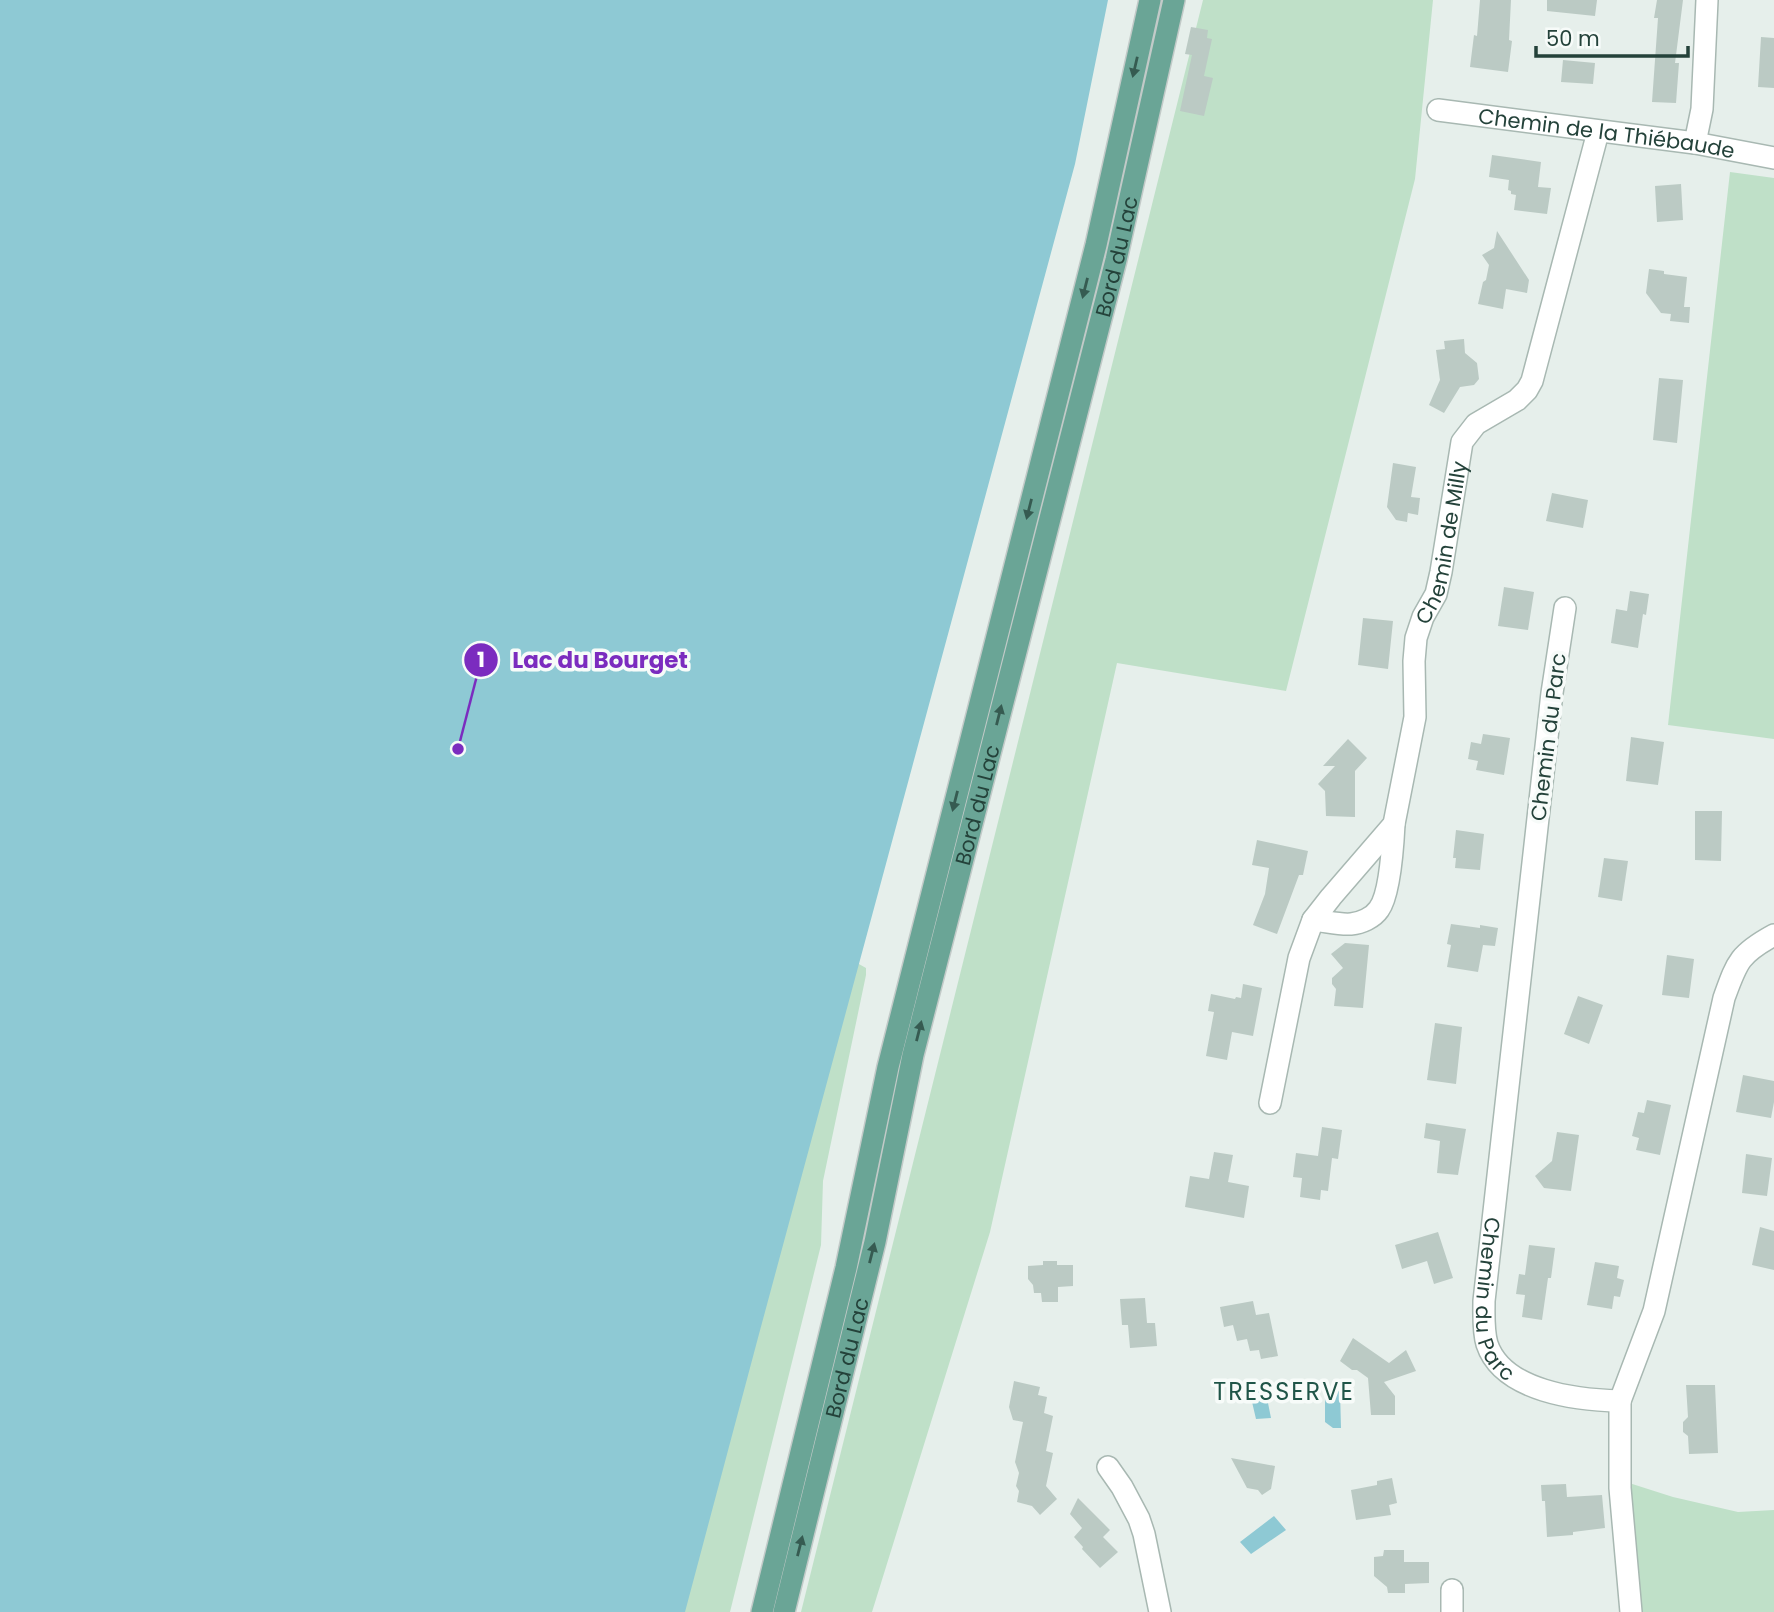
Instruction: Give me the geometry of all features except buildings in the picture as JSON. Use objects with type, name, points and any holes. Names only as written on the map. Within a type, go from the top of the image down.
[{"type":"main road","name":"Bord du Lac","points":[[762,1612],[846,1268],[894,1042],[1096,245],[1150,0]]},
{"type":"main road","name":"Bord du Lac","points":[[784,1612],[875,1242],[913,1055],[1113,272],[1174,0]]},
{"type":"street","points":[[1695,144],[1702,109],[1707,0]]},
{"type":"street","name":"Chemin de la Thiébaude","points":[[1438,110],[1695,144],[1774,158]]},
{"type":"street","name":"Chemin de Milly","points":[[1313,920],[1350,924],[1363,921],[1380,909],[1385,895],[1394,824],[1415,717],[1416,638],[1423,617],[1436,594],[1462,442],[1476,424],[1517,400],[1532,381],[1598,132]]},
{"type":"street","name":"Chemin du Parc","points":[[1565,608],[1552,693],[1488,1260],[1484,1326],[1487,1345],[1495,1358],[1519,1380],[1537,1389],[1620,1401]]},
{"type":"street","name":"Chemin de Milly","points":[[1270,1103],[1300,958],[1313,920],[1394,824]]},
{"type":"street","points":[[1631,1612],[1620,1488],[1620,1401],[1654,1311],[1724,998],[1741,958],[1752,947],[1774,935]]},
{"type":"street","points":[[1108,1467],[1139,1520],[1160,1612]]},
{"type":"street","points":[[1452,1590],[1452,1612]]},
{"type":"green space","points":[[1203,0],[1433,0],[1415,179],[1286,691],[1117,663],[990,1232],[872,1612],[801,1612]]},
{"type":"green space","points":[[1730,172],[1774,178],[1774,739],[1668,725]]},
{"type":"green space","points":[[834,950],[866,968],[866,975],[823,1181],[821,1245],[730,1612],[541,1612]]},
{"type":"green space","points":[[1626,1482],[1673,1497],[1738,1512],[1774,1510],[1774,1612],[1637,1612]]},
{"type":"water","points":[[0,0],[1108,0],[1075,164],[685,1612],[0,1612]]},
{"type":"water","points":[[1256,1384],[1265,1388],[1271,1418],[1256,1419],[1249,1389]]},
{"type":"water","points":[[1331,1391],[1340,1391],[1341,1428],[1333,1428],[1325,1422],[1325,1398]]},
{"type":"water","points":[[1274,1516],[1286,1530],[1251,1554],[1240,1542]]},
{"type":"place","name":"Lac du Bourget","points":[[458,749]]},
{"type":"district","name":"TRESSERVE","points":[[1284,1391]]}]
